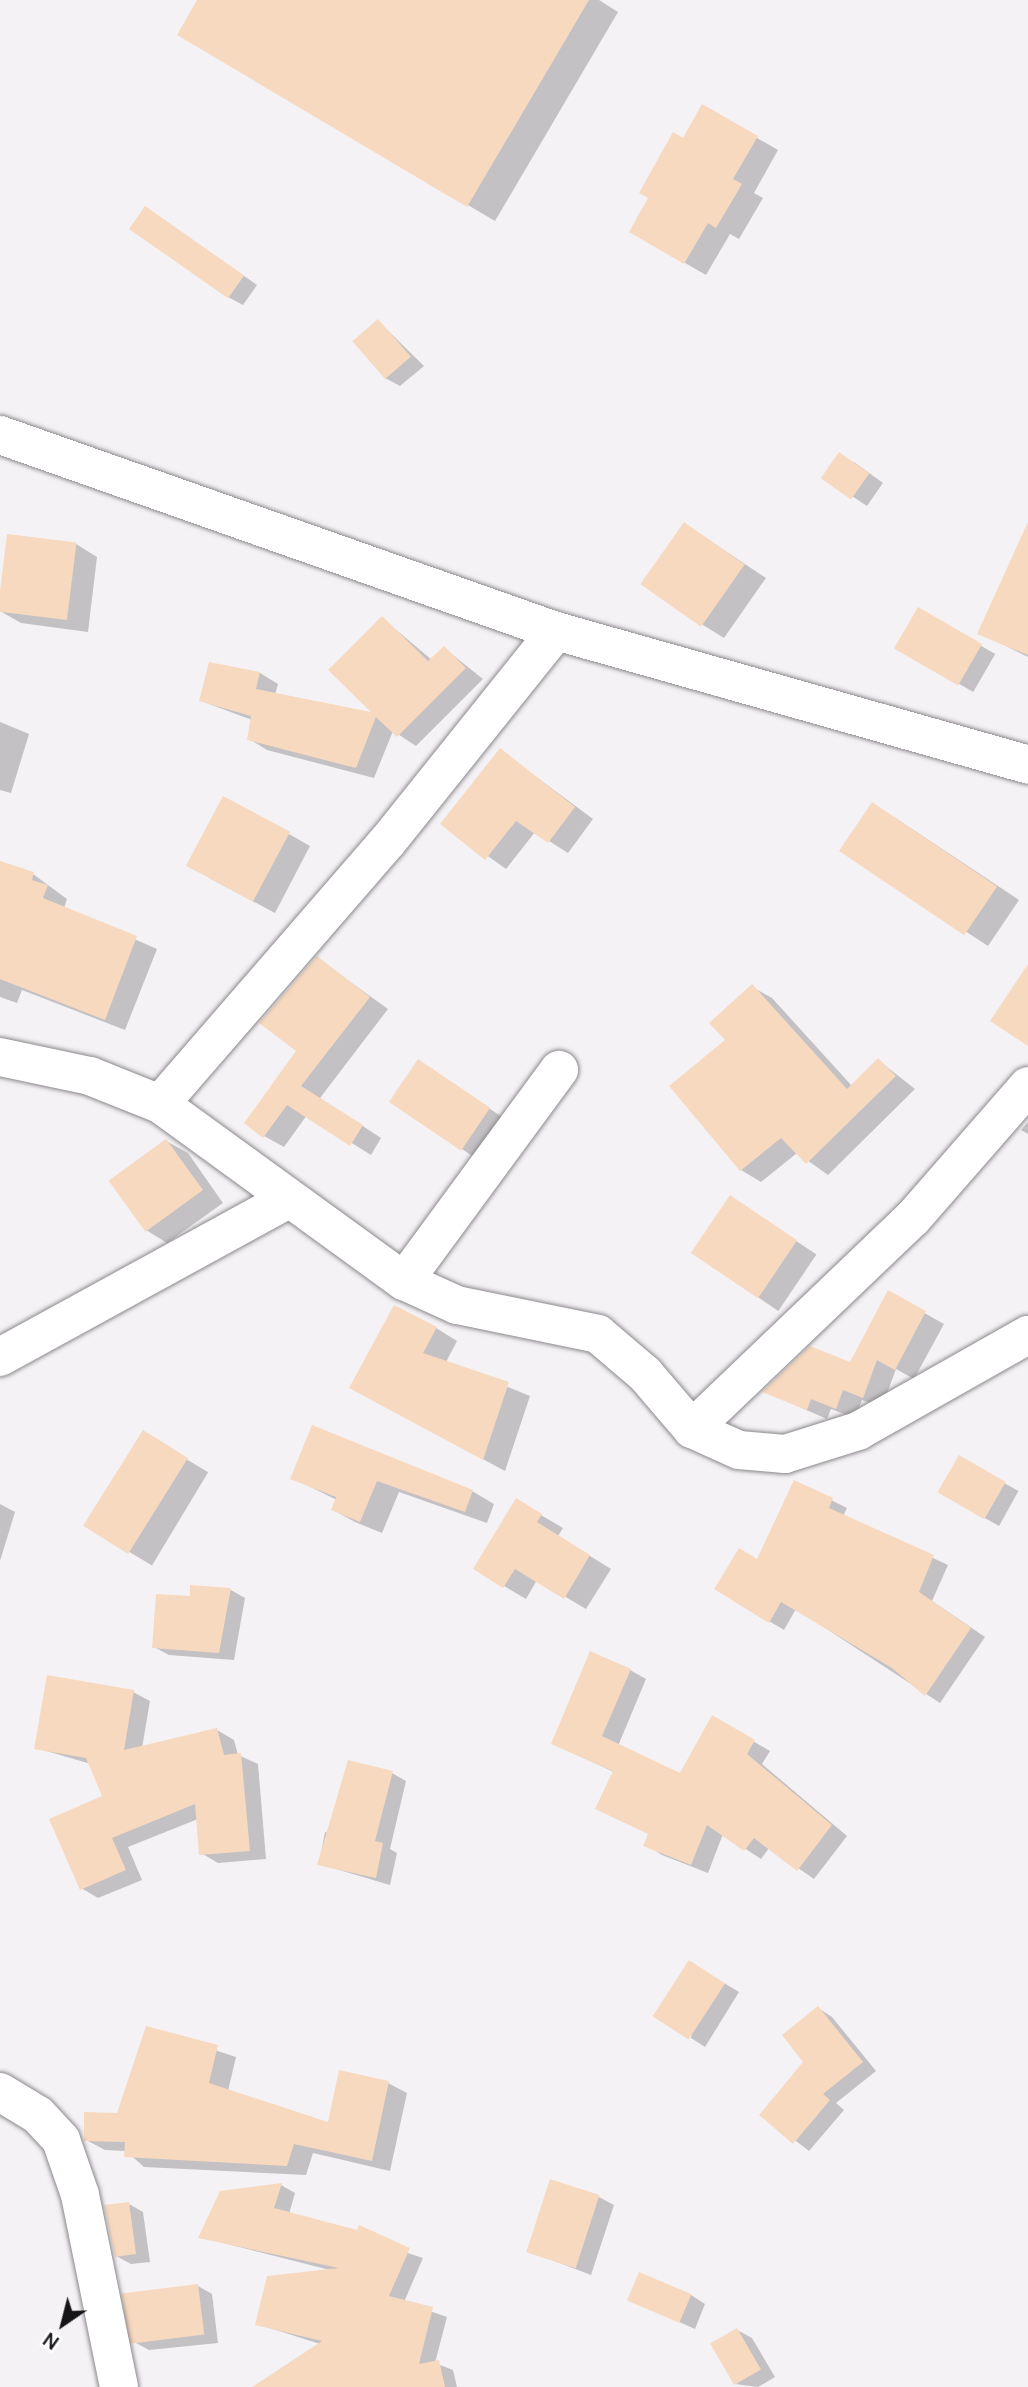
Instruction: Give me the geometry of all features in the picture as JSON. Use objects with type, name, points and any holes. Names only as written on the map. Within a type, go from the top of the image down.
[{"type":"street","points":[[0,435],[555,631],[1028,765]]},
{"type":"street","points":[[160,1104],[388,842],[555,631]]},
{"type":"street","points":[[0,1057],[90,1076],[160,1104],[404,1281],[457,1305],[598,1334],[645,1374],[692,1429],[739,1450],[785,1454],[858,1431],[1028,1335]]},
{"type":"street","points":[[404,1281],[559,1070]]},
{"type":"street","points":[[692,1429],[913,1218],[1028,1086]]},
{"type":"street","points":[[0,1357],[288,1199]]},
{"type":"street","points":[[0,2092],[38,2115],[61,2140],[80,2195],[119,2387]]},
{"type":"building","points":[[197,0],[589,0],[467,207],[177,35]]},
{"type":"building","points":[[702,104],[758,136],[733,179],[742,184],[716,228],[708,223],[684,264],[629,232],[648,198],[639,193],[673,132],[683,138]]},
{"type":"building","points":[[145,206],[244,275],[228,298],[129,229]]},
{"type":"building","points":[[378,319],[411,357],[385,379],[352,341]]},
{"type":"building","points":[[839,452],[869,473],[851,499],[821,478]]},
{"type":"building","points":[[684,522],[745,564],[701,627],[640,584]]},
{"type":"building","points":[[1028,522],[1028,655],[977,634]]},
{"type":"building","points":[[7,534],[76,543],[67,620],[0,612]]},
{"type":"building","points":[[918,607],[982,644],[958,686],[894,649]]},
{"type":"building","points":[[382,616],[428,661],[444,646],[466,668],[397,737],[376,717],[356,768],[247,740],[251,716],[199,701],[209,662],[260,672],[256,689],[371,712],[328,670]]},
{"type":"building","points":[[500,748],[575,807],[548,843],[516,821],[485,860],[440,824]]},
{"type":"building","points":[[223,796],[290,832],[253,901],[186,866]]},
{"type":"building","points":[[872,802],[997,886],[964,935],[839,851]]},
{"type":"building","points":[[0,861],[34,872],[32,880],[48,885],[43,898],[137,936],[105,1020],[0,979]]},
{"type":"building","points":[[317,956],[370,997],[301,1086],[363,1125],[350,1146],[287,1105],[263,1138],[244,1123],[296,1051],[259,1023]]},
{"type":"building","points":[[1028,964],[1028,1046],[990,1021]]},
{"type":"building","points":[[752,984],[847,1089],[878,1058],[896,1076],[806,1164],[781,1138],[740,1171],[669,1086],[725,1040],[709,1023]]},
{"type":"building","points":[[418,1059],[490,1108],[461,1151],[389,1102]]},
{"type":"building","points":[[166,1139],[203,1190],[146,1232],[109,1181]]},
{"type":"building","points":[[730,1195],[797,1240],[758,1298],[691,1253]]},
{"type":"building","points":[[888,1290],[926,1311],[895,1370],[877,1360],[863,1398],[843,1390],[836,1409],[811,1399],[807,1410],[762,1392],[810,1346],[850,1362]]},
{"type":"building","points":[[394,1305],[437,1327],[423,1353],[509,1382],[483,1460],[349,1388]]},
{"type":"building","points":[[312,1425],[473,1490],[465,1512],[377,1481],[360,1522],[331,1510],[336,1497],[290,1479]]},
{"type":"building","points":[[143,1430],[188,1458],[128,1554],[83,1526]]},
{"type":"building","points":[[959,1455],[1006,1482],[984,1519],[938,1492]]},
{"type":"building","points":[[794,1480],[833,1498],[829,1508],[934,1555],[919,1592],[971,1628],[925,1696],[892,1668],[781,1602],[769,1623],[714,1589],[739,1548],[757,1559]]},
{"type":"building","points":[[516,1498],[542,1514],[537,1522],[590,1555],[564,1599],[515,1569],[503,1588],[473,1569]]},
{"type":"building","points":[[190,1585],[231,1588],[219,1653],[152,1648],[156,1594],[190,1596]]},
{"type":"building","points":[[590,1651],[631,1669],[602,1736],[680,1773],[712,1715],[755,1740],[747,1754],[832,1825],[797,1871],[754,1838],[744,1851],[707,1825],[691,1865],[643,1846],[648,1834],[595,1809],[613,1771],[551,1744]]},
{"type":"building","points":[[47,1675],[134,1690],[124,1750],[217,1728],[224,1755],[241,1753],[250,1851],[199,1855],[195,1804],[112,1838],[126,1870],[80,1890],[49,1819],[102,1796],[86,1758],[34,1749]]},
{"type":"building","points":[[348,1760],[393,1771],[375,1841],[383,1843],[376,1878],[317,1865]]},
{"type":"building","points":[[689,1960],[725,1983],[689,2040],[653,2016]]},
{"type":"building","points":[[818,2006],[863,2062],[823,2094],[830,2100],[793,2144],[759,2115],[803,2062],[782,2035]]},
{"type":"building","points":[[146,2026],[218,2045],[209,2083],[328,2122],[339,2070],[389,2081],[372,2161],[294,2144],[287,2166],[124,2157],[125,2142],[84,2141],[84,2112],[117,2113]]},
{"type":"building","points":[[550,2179],[599,2195],[576,2268],[526,2252]]},
{"type":"building","points":[[282,2183],[274,2208],[357,2230],[359,2225],[410,2248],[389,2296],[433,2307],[419,2364],[439,2360],[445,2387],[252,2387],[322,2341],[255,2325],[267,2276],[339,2268],[198,2238],[220,2191]]},
{"type":"building","points":[[129,2202],[136,2254],[115,2257],[104,2205]]},
{"type":"building","points":[[639,2272],[691,2294],[679,2323],[627,2301]]},
{"type":"building","points":[[198,2284],[204,2335],[128,2344],[122,2293]]},
{"type":"building","points":[[737,2328],[761,2370],[734,2385],[710,2344]]}]
